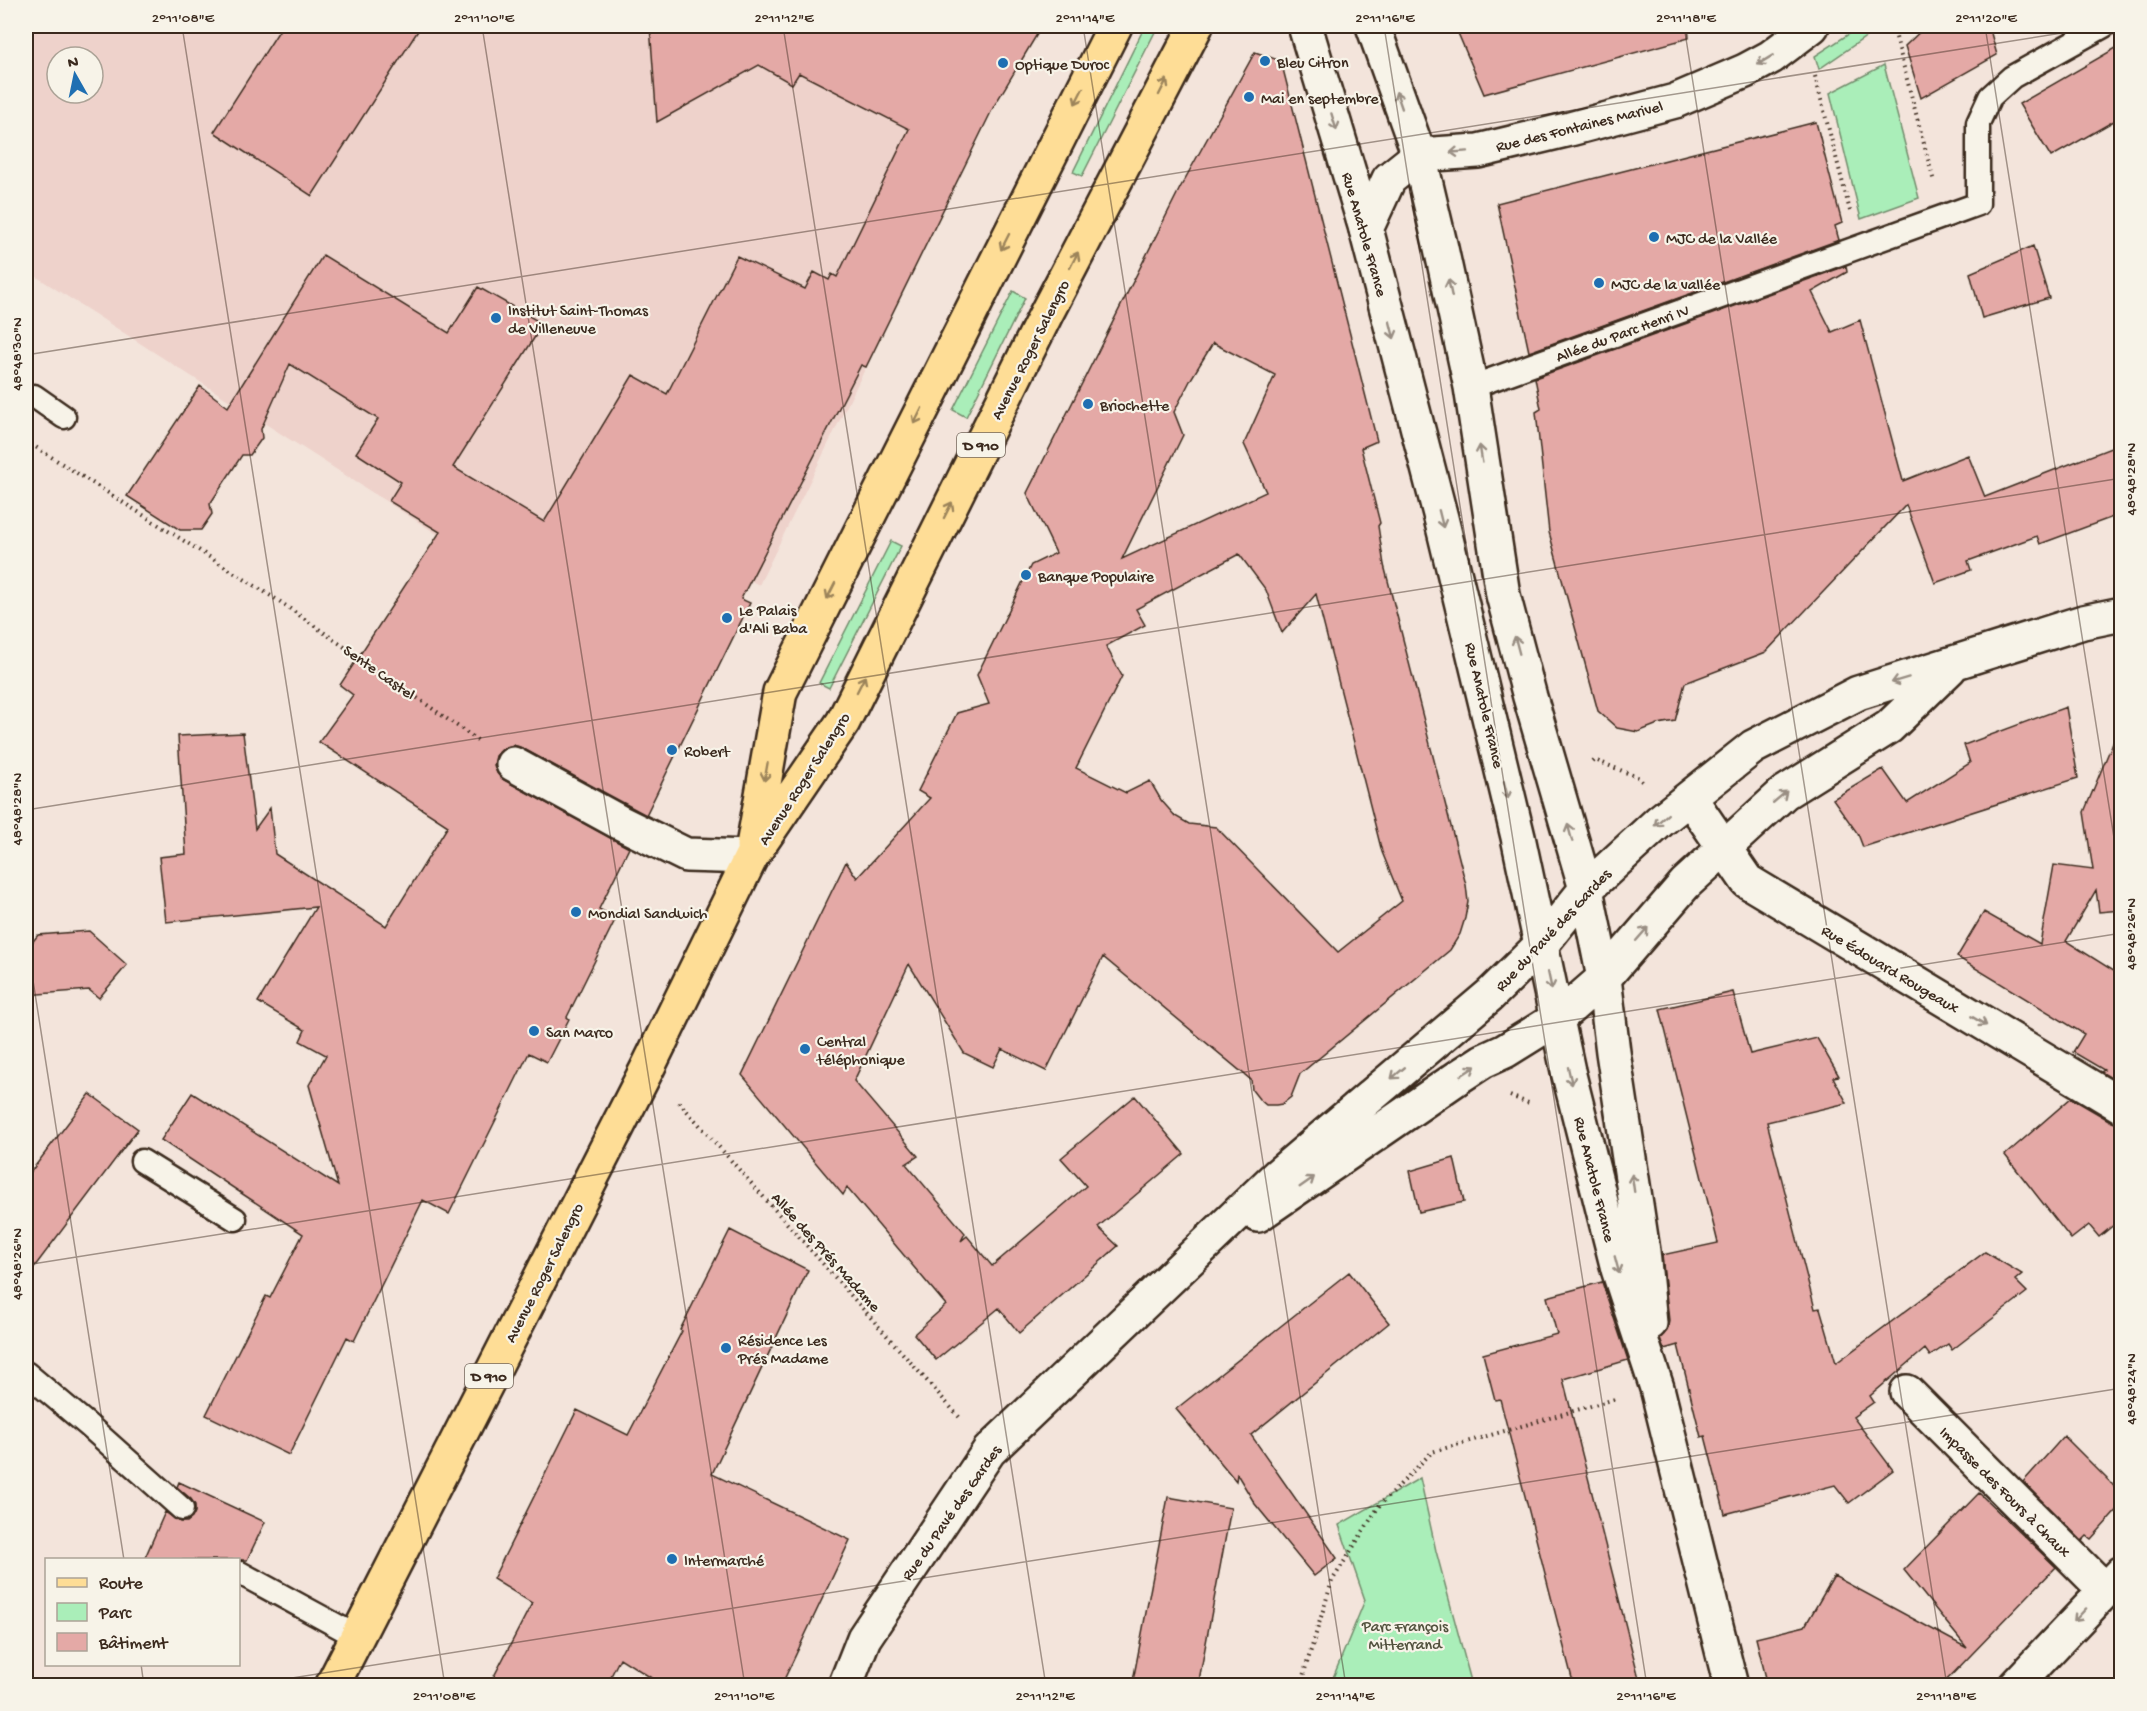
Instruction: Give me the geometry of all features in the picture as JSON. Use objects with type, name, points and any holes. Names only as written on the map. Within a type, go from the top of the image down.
[{"type":"main road","name":"Avenue Roger Salengro","points":[[751,857],[780,692],[1115,26]]},
{"type":"main road","name":"Avenue Roger Salengro","points":[[332,1686],[648,1067],[751,857],[843,722],[1047,312],[1196,26]]},
{"type":"main road","name":"Rue Anatole France","points":[[1305,26],[1366,229],[1441,518],[1542,944],[1569,1071],[1618,1269],[1657,1388],[1731,1686]]},
{"type":"main road","name":"Rue Anatole France","points":[[1373,26],[1419,155],[1442,248],[1471,387],[1503,594],[1530,698],[1586,889],[1604,978],[1642,1251],[1657,1388]]},
{"type":"main road","name":"Rue des Fontaines Marivel","points":[[1419,155],[1478,151],[1675,100],[1744,72],[1771,57],[1808,29]]},
{"type":"main road","points":[[1366,229],[1389,179],[1419,155]]},
{"type":"main road","name":"Rue du Pavé des Gardes","points":[[845,1686],[864,1638],[989,1451],[1278,1175],[1490,994],[1542,944],[1586,889],[1660,821],[1753,747],[1858,693],[2083,621],[2121,614]]},
{"type":"main road","name":"Rue du Pavé des Gardes","points":[[1189,1261],[1460,1076],[1558,1018],[1604,978],[1685,884],[1784,793],[1889,727],[1956,663]]},
{"type":"main road","points":[[513,764],[609,817],[686,855],[751,857]]},
{"type":"main road","name":"Rue Édouard Rougeaux","points":[[1690,798],[1747,881],[2121,1106]]},
{"type":"main road","name":"Impasse des Fours à Chaux","points":[[1907,1392],[2113,1581]]},
{"type":"main road","points":[[2015,1686],[2113,1581]]},
{"type":"lane","name":"Allée du Parc Henri IV","points":[[1471,387],[1978,204],[1978,123],[1990,97],[2012,77],[2104,26]]},
{"type":"lane","points":[[34,396],[64,417]]},
{"type":"lane","points":[[142,1161],[235,1219]]},
{"type":"lane","points":[[26,1373],[182,1509]]},
{"type":"lane","points":[[240,1573],[356,1636]]},
{"type":"path","points":[[1893,26],[1943,218]]},
{"type":"path","points":[[1808,29],[1859,246]]},
{"type":"path","name":"Sente Castel","points":[[26,441],[279,601],[513,764]]},
{"type":"path","points":[[1561,800],[1595,760],[1640,778],[1660,821]]},
{"type":"path","name":"Allée des Prés Madame","points":[[648,1067],[989,1451]]},
{"type":"path","points":[[1300,1686],[1332,1581],[1379,1506],[1432,1452],[1657,1388]]},
{"type":"shaded area","name":"Institut Saint-Thomas de Villeneuve","points":[[26,26],[838,26],[994,106],[759,585],[644,526],[594,635],[26,270]]},
{"type":"green space","points":[[1145,26],[1158,26],[1082,176],[1073,172]]},
{"type":"green space","points":[[1861,26],[1880,27],[1819,69],[1815,56]]},
{"type":"green space","points":[[1884,65],[1919,198],[1861,219],[1830,93]]},
{"type":"green space","points":[[1013,291],[1025,298],[966,417],[953,410]]},
{"type":"green space","points":[[891,541],[901,546],[829,688],[819,683]]},
{"type":"green space","name":"Parc François Mitterrand","points":[[1420,1478],[1436,1551],[1472,1685],[1330,1685],[1365,1600],[1339,1525]]},
{"type":"building","points":[[282,26],[421,26],[312,196],[214,132]]},
{"type":"building","points":[[650,26],[1042,26],[994,106],[866,367],[861,365],[741,599],[750,603],[646,815],[522,748],[513,745],[504,748],[496,756],[494,765],[497,773],[504,780],[629,848],[599,909],[616,918],[547,1062],[529,1053],[449,1214],[423,1200],[354,1341],[347,1337],[289,1455],[206,1415],[266,1296],[270,1298],[303,1234],[161,1140],[192,1093],[338,1186],[309,1085],[326,1055],[300,1041],[305,1030],[258,1002],[316,907],[166,922],[159,857],[186,854],[178,736],[243,733],[255,829],[270,808],[275,854],[386,926],[448,826],[319,742],[353,695],[340,685],[440,532],[389,501],[401,482],[356,453],[378,419],[290,364],[261,429],[262,438],[250,455],[242,455],[210,504],[212,514],[201,530],[180,530],[127,496],[200,386],[228,407],[323,255],[449,333],[478,287],[543,324],[453,467],[544,522],[633,375],[667,394],[737,256],[805,289],[814,272],[829,280],[832,274],[837,277],[909,129],[799,73],[792,84],[759,65],[657,122]]},
{"type":"building","points":[[1455,26],[1688,26],[1689,38],[1484,94]]},
{"type":"building","points":[[1926,26],[1989,26],[1997,55],[1921,98],[1905,46]]},
{"type":"building","points":[[2121,45],[2121,117],[2051,157],[2019,104]]},
{"type":"building","points":[[1255,52],[1281,61],[1377,441],[1361,448],[1380,523],[1378,526],[1384,565],[1466,885],[1468,902],[1465,918],[1460,934],[1450,950],[1300,1074],[1291,1097],[1282,1104],[1276,1105],[1266,1105],[1252,1090],[1251,1080],[1103,957],[1046,1071],[1002,1049],[993,1067],[964,1053],[909,964],[854,1081],[918,1156],[906,1164],[965,1233],[961,1241],[967,1236],[992,1266],[1086,1186],[1061,1158],[1135,1096],[1184,1154],[1098,1227],[1118,1246],[1019,1333],[999,1308],[936,1360],[914,1334],[946,1305],[847,1188],[843,1195],[742,1075],[846,862],[857,878],[930,798],[918,791],[957,713],[989,704],[977,675],[1031,565],[1056,553],[1027,493],[1180,188]],"holes":[[[1213,343],[1275,375],[1244,444],[1266,492],[1122,559],[1183,435],[1174,412]],[[1239,554],[1266,590],[1282,633],[1316,594],[1382,852],[1402,901],[1338,952],[1216,827],[1189,824],[1175,816],[1161,800],[1150,781],[1126,793],[1076,768],[1122,676],[1106,646],[1145,625],[1136,609]]]},
{"type":"building","name":"MJC de la vallée","points":[[1816,122],[1842,223],[1835,226],[1839,240],[1529,352],[1497,203]]},
{"type":"building","points":[[2033,246],[2049,298],[1982,318],[1970,273]]},
{"type":"building","points":[[1846,266],[1847,272],[1812,292],[1832,332],[1860,320],[1903,481],[1968,455],[1985,497],[2121,444],[2121,514],[2040,544],[2037,536],[1968,561],[1971,570],[1935,583],[1906,505],[1766,652],[1685,683],[1675,721],[1658,724],[1638,732],[1617,728],[1598,711],[1549,532],[1536,412],[1541,409],[1535,378]]},
{"type":"building","points":[[2066,707],[2078,778],[1863,847],[1858,834],[1833,799],[1883,769],[1907,803],[1970,763],[1964,745]]},
{"type":"building","points":[[2121,723],[2121,910],[2099,912],[2096,890],[2066,941],[2120,975],[2121,973],[2121,1084],[2101,1072],[2104,1070],[2073,1052],[2084,1034],[1957,957],[1984,912],[2040,944],[2054,865],[2093,870],[2084,812]]},
{"type":"building","points":[[89,931],[127,965],[99,998],[89,990],[26,995],[26,950],[38,935]]},
{"type":"building","points":[[1733,992],[1750,1054],[1817,1038],[1839,1076],[1833,1077],[1847,1103],[1767,1122],[1815,1309],[1820,1308],[1836,1363],[1985,1252],[2022,1274],[2015,1280],[2027,1292],[1952,1350],[1948,1344],[1930,1356],[1925,1349],[1870,1396],[1874,1402],[1853,1417],[1893,1470],[1849,1503],[1835,1485],[1725,1514],[1705,1436],[1701,1437],[1678,1345],[1664,1349],[1660,1338],[1667,1331],[1669,1321],[1662,1255],[1718,1243],[1660,1009]]},
{"type":"building","points":[[90,1094],[138,1129],[26,1278],[26,1178]]},
{"type":"building","points":[[2071,1098],[2121,1125],[2121,1219],[2099,1237],[2089,1225],[2071,1239],[2005,1155]]},
{"type":"building","points":[[1454,1158],[1464,1202],[1419,1212],[1410,1171]]},
{"type":"building","name":"Intermarché","points":[[730,1230],[808,1270],[712,1474],[850,1540],[781,1686],[664,1686],[620,1658],[606,1686],[489,1686],[532,1603],[493,1579],[577,1410],[628,1435],[682,1331],[680,1330]]},
{"type":"building","points":[[1349,1272],[1389,1323],[1251,1435],[1337,1558],[1314,1576],[1255,1504],[1237,1474],[1236,1481],[1176,1409]]},
{"type":"building","points":[[1602,1282],[1628,1360],[1563,1379],[1641,1686],[1574,1686],[1500,1399],[1495,1400],[1483,1354],[1557,1334],[1547,1297]]},
{"type":"building","points":[[2064,1436],[2121,1493],[2121,1506],[2091,1539],[2087,1536],[2082,1541],[2023,1482]]},
{"type":"building","points":[[179,1482],[265,1522],[247,1560],[240,1560],[240,1558],[145,1558],[165,1512],[180,1522],[187,1522],[195,1512],[195,1505],[191,1499],[177,1487]]},
{"type":"building","points":[[1979,1493],[2056,1567],[1941,1686],[1768,1686],[1756,1638],[1805,1626],[1834,1576],[1967,1648],[1904,1570]]},
{"type":"building","points":[[1168,1497],[1231,1508],[1198,1686],[1132,1686]]},
{"type":"place","name":"Bleu Citron","points":[[1265,61]]},
{"type":"place","name":"Optique Duroc","points":[[1003,63]]},
{"type":"place","name":"Mai en septembre","points":[[1249,97]]},
{"type":"place","name":"MJC de la Vallée","points":[[1654,237]]},
{"type":"place","name":"MJC de la vallée","points":[[1599,283]]},
{"type":"place","name":"Institut Saint-Thomas de Villeneuve","points":[[496,318]]},
{"type":"place","name":"Briochette","points":[[1088,404]]},
{"type":"place","name":"Banque Populaire","points":[[1026,575]]},
{"type":"place","name":"Le Palais d'Ali Baba","points":[[727,618]]},
{"type":"place","name":"Robert","points":[[672,750]]},
{"type":"place","name":"Mondial Sandwich","points":[[576,912]]},
{"type":"place","name":"San Marco","points":[[534,1031]]},
{"type":"place","name":"Central téléphonique","points":[[805,1049]]},
{"type":"place","name":"Résidence Les Prés Madame","points":[[726,1348]]},
{"type":"place","name":"Intermarché","points":[[672,1559]]}]
